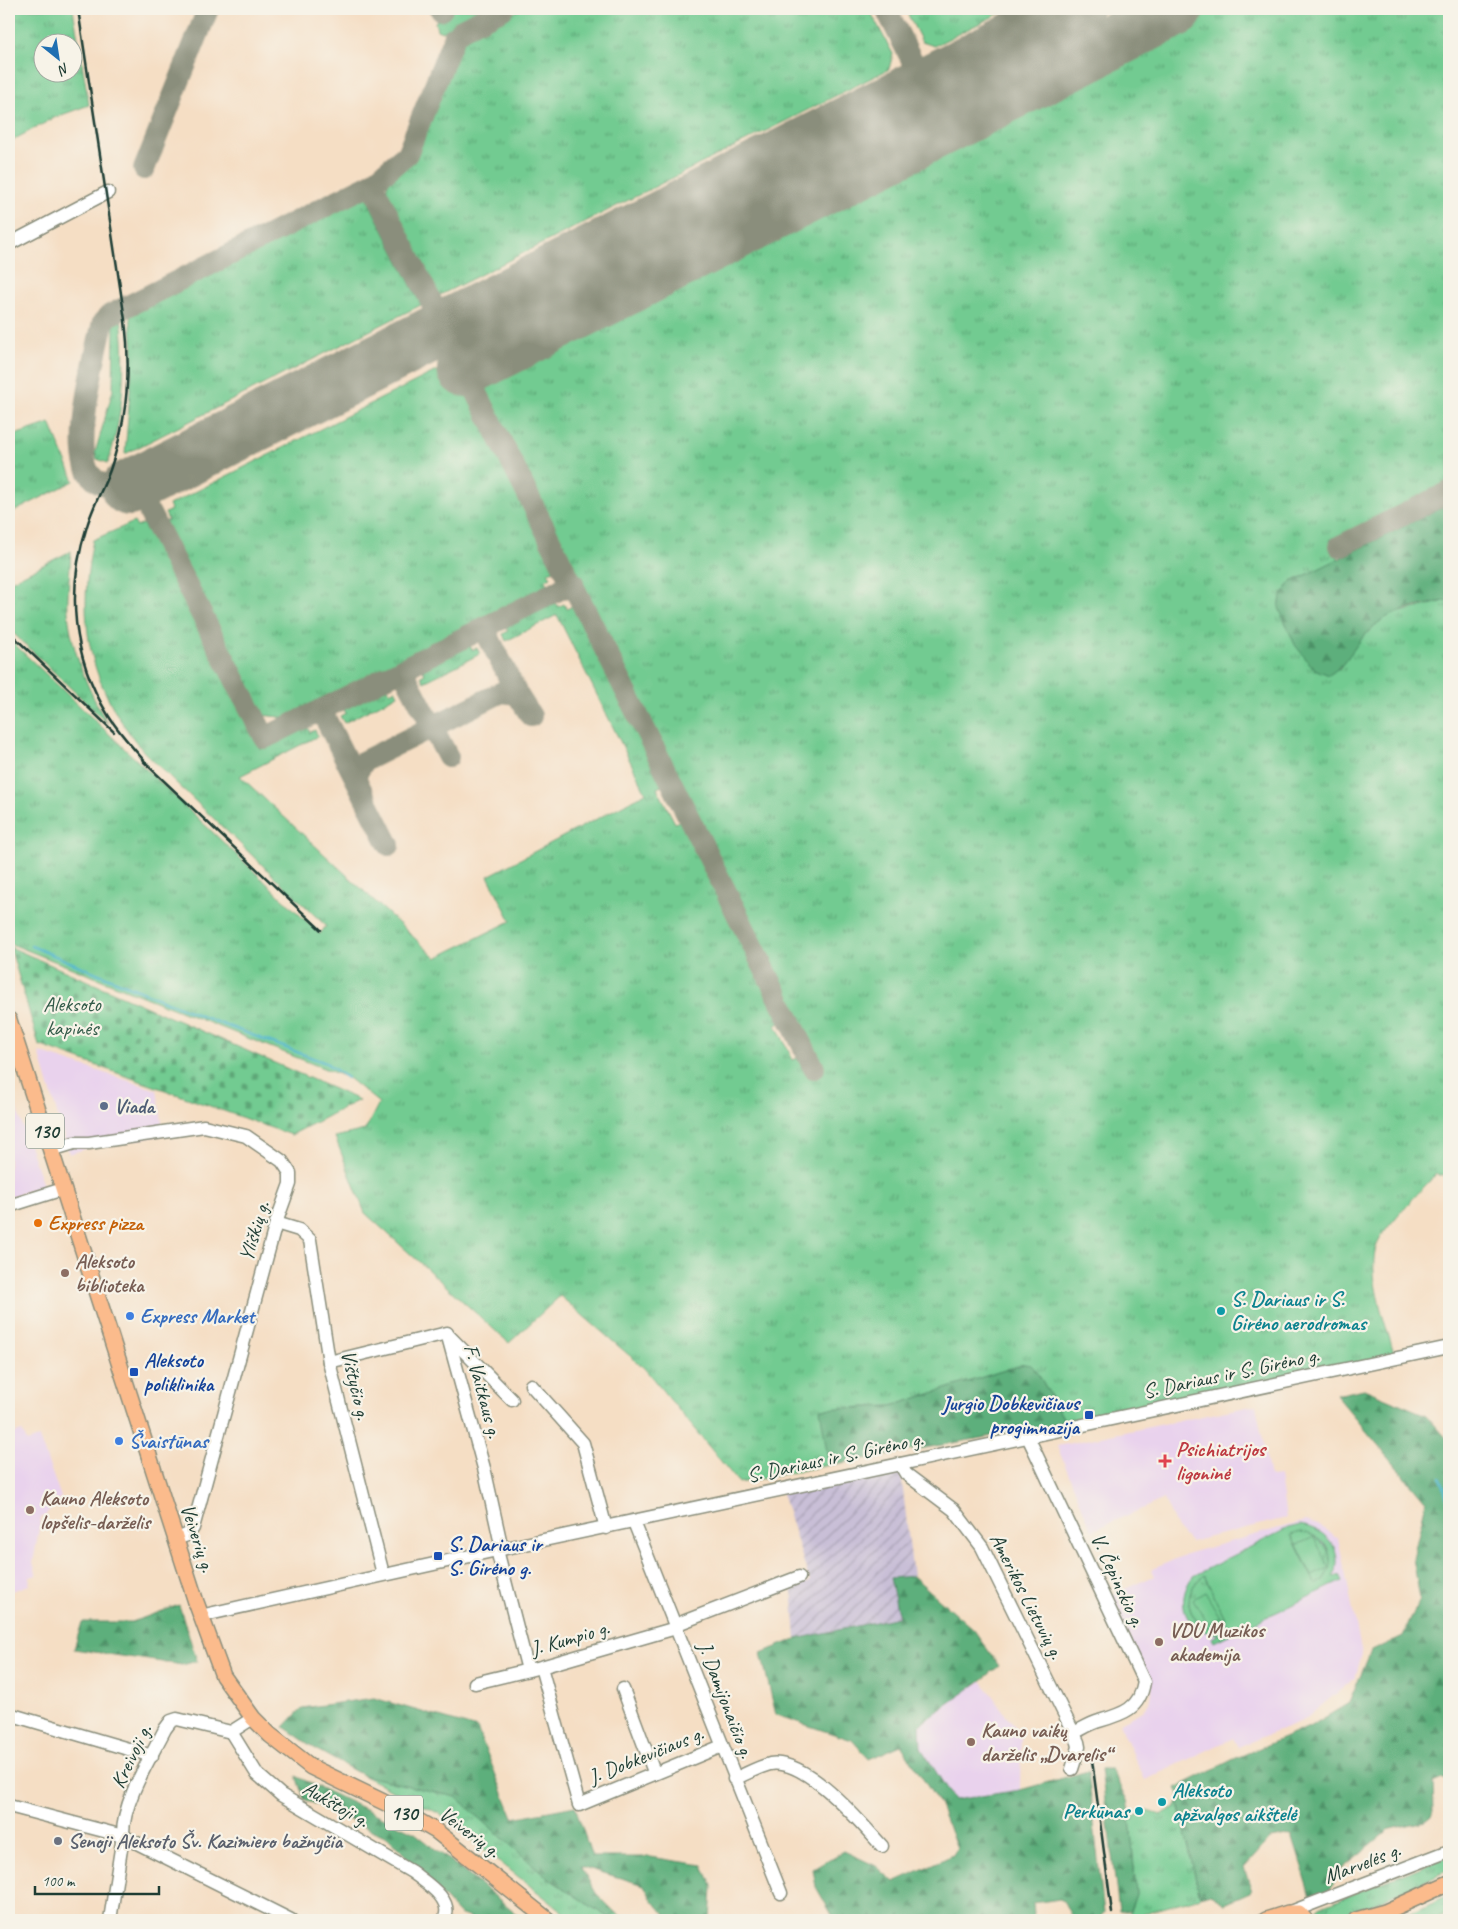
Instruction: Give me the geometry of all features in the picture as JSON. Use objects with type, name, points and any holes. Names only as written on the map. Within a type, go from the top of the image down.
[{"type":"main road","name":"Veiverių g.","points":[[9,1020],[200,1616],[223,1676],[253,1718],[291,1753],[311,1767],[396,1808],[436,1831],[548,1920]]},
{"type":"main road","points":[[1371,1920],[1449,1883]]},
{"type":"main road","points":[[1356,1920],[1385,1912]]},
{"type":"main road","points":[[1266,1920],[1288,1913],[1299,1913],[1304,1919]]},
{"type":"street","points":[[9,244],[108,192]]},
{"type":"street","name":"Yliškių g.","points":[[51,1150],[74,1143],[204,1126],[246,1136],[282,1162],[290,1173],[290,1184],[276,1223],[193,1528],[187,1535],[176,1539]]},
{"type":"street","points":[[9,1206],[63,1189]]},
{"type":"street","name":"Vištyčio g.","points":[[276,1223],[299,1230],[310,1240],[329,1362],[383,1574]]},
{"type":"street","points":[[447,1334],[512,1400]]},
{"type":"street","name":"F. Vaitkaus g.","points":[[329,1362],[447,1334],[485,1472],[500,1549],[528,1670]]},
{"type":"street","name":"S. Dariaus ir S. Girėno g.","points":[[200,1616],[383,1574],[1449,1347]]},
{"type":"street","points":[[531,1385],[583,1443],[606,1528]]},
{"type":"street","name":"V. Čepinskio g.","points":[[1028,1437],[1144,1682],[1140,1698],[1134,1707],[1113,1718],[1098,1721],[1074,1732]]},
{"type":"street","name":"Amerikos Lietuvių g.","points":[[900,1464],[906,1474],[954,1510],[982,1546],[1074,1732],[1080,1748],[1072,1769]]},
{"type":"street","name":"J. Damijonaičio g.","points":[[634,1522],[734,1779],[781,1893]]},
{"type":"street","name":"J. Kumpio g.","points":[[475,1683],[541,1667],[676,1627],[799,1577]]},
{"type":"street","name":"J. Dobkevičiaus g.","points":[[541,1667],[579,1805],[654,1772],[722,1746]]},
{"type":"street","points":[[623,1689],[654,1772]]},
{"type":"street","points":[[10,1714],[152,1756]]},
{"type":"street","points":[[231,1732],[253,1718]]},
{"type":"street","name":"Kreivoji g.","points":[[110,1920],[123,1836],[122,1822],[152,1756],[171,1721],[177,1720],[231,1732]]},
{"type":"street","name":"Aukštoji g.","points":[[231,1732],[241,1752],[258,1774],[281,1795],[398,1864],[430,1886],[446,1906],[448,1914],[444,1920]]},
{"type":"street","points":[[734,1779],[770,1764],[790,1767],[830,1791],[882,1846]]},
{"type":"street","points":[[9,1806],[123,1836],[290,1920]]},
{"type":"street","name":"Marvelės g.","points":[[1288,1913],[1449,1851]]},
{"type":"shaded area","points":[[39,1052],[157,1090],[164,1135],[88,1148],[69,1154]]},
{"type":"shaded area","points":[[9,1086],[43,1186],[9,1197]]},
{"type":"shaded area","name":"Psichiatrijos ligoninė","points":[[1256,1405],[1270,1477],[1280,1476],[1286,1518],[1190,1542],[1177,1528],[1164,1499],[1092,1531],[1057,1446]]},
{"type":"shaded area","name":"Kauno Aleksoto lopšelis-darželis","points":[[22,1431],[27,1442],[39,1438],[61,1497],[41,1517],[33,1563],[37,1575],[30,1577],[29,1585],[9,1592],[9,1435]]},
{"type":"shaded area","points":[[900,1464],[913,1576],[890,1578],[899,1617],[796,1639],[792,1587],[810,1582],[781,1490]]},
{"type":"shaded area","points":[[1305,1521],[1318,1525],[1338,1538],[1362,1654],[1355,1678],[1304,1720],[1238,1747],[1233,1738],[1145,1780],[1119,1723],[1143,1711],[1149,1703],[1152,1689],[1109,1596],[1154,1576],[1151,1570],[1189,1553]]},
{"type":"shaded area","name":"Kauno vaikų darželis „Dvarelis“","points":[[982,1681],[1021,1736],[1020,1790],[954,1800],[921,1748],[919,1725],[939,1709]]},
{"type":"green space","points":[[9,9],[73,9],[77,32],[32,32],[32,82],[82,82],[82,63],[89,105],[56,117],[9,142]]},
{"type":"green space","points":[[449,9],[488,9],[442,32],[437,30],[435,22]]},
{"type":"green space","points":[[521,9],[869,9],[893,54],[889,69],[438,296],[386,193],[388,181],[403,167],[416,149],[466,36]]},
{"type":"green space","points":[[905,9],[1008,9],[934,46],[922,42]]},
{"type":"green space","points":[[1216,9],[1449,9],[1449,483],[1330,540],[1339,559],[1290,583],[1339,669],[1360,640],[1385,616],[1449,600],[1449,1177],[1436,1174],[1393,1220],[1379,1240],[1376,1248],[1374,1274],[1376,1288],[1395,1357],[1066,1423],[1036,1370],[1024,1364],[892,1406],[821,1409],[829,1465],[739,1483],[644,1368],[560,1296],[509,1343],[365,1213],[335,1137],[365,1130],[379,1103],[348,1078],[9,943],[9,639],[320,934],[326,926],[145,753],[111,704],[99,679],[87,627],[86,599],[93,540],[134,522],[137,527],[143,524],[146,531],[151,529],[261,749],[307,726],[310,732],[315,730],[318,736],[240,776],[436,958],[511,921],[488,876],[646,793],[557,615],[506,641],[503,634],[508,631],[505,626],[555,601],[558,607],[564,604],[567,609],[574,605],[664,785],[657,788],[675,823],[681,820],[782,1022],[776,1025],[793,1060],[800,1057],[809,1074],[821,1068],[480,380]]},
{"type":"green space","points":[[365,195],[421,305],[125,454],[133,355],[130,312]]},
{"type":"green space","points":[[121,318],[124,354],[122,391],[117,427],[108,463],[97,459],[95,453],[113,390],[114,325]]},
{"type":"green space","points":[[440,369],[443,373],[449,370],[453,376],[457,374],[555,569],[548,573],[551,577],[545,580],[548,587],[289,718],[261,715],[164,522],[168,520],[165,513],[171,510],[169,505]]},
{"type":"green space","points":[[50,423],[74,481],[9,514],[9,437]]},
{"type":"green space","points":[[1449,504],[1449,600],[1411,608],[1389,616],[1369,630],[1339,668],[1329,675],[1314,669],[1295,645],[1279,608],[1281,596],[1290,583]]},
{"type":"green space","points":[[71,551],[68,590],[70,628],[82,671],[108,724],[9,629],[9,582]]},
{"type":"green space","points":[[469,644],[472,650],[477,648],[480,654],[424,682],[421,676],[425,674],[422,668]]},
{"type":"green space","points":[[387,686],[390,692],[395,689],[398,695],[344,723],[340,716],[346,713],[343,708]]},
{"type":"green space","name":"Aleksoto kapinės","points":[[10,947],[359,1100],[291,1135],[39,1045]]},
{"type":"green space","points":[[1024,1364],[1031,1365],[1036,1370],[1066,1423],[829,1465],[820,1409],[892,1406]]},
{"type":"green space","points":[[1364,1389],[1426,1415],[1449,1441],[1449,1780],[1442,1779],[1433,1783],[1434,1810],[1432,1816],[1426,1821],[1390,1829],[1342,1868],[1327,1894],[1312,1899],[1292,1835],[1270,1839],[1244,1868],[1252,1891],[1225,1903],[1210,1894],[1200,1897],[1178,1802],[1179,1794],[1176,1788],[1234,1759],[1309,1727],[1349,1703],[1371,1651],[1403,1636],[1420,1599],[1413,1558],[1426,1502],[1336,1395]]},
{"type":"green space","points":[[1300,1525],[1309,1527],[1325,1536],[1331,1542],[1337,1558],[1333,1577],[1339,1575],[1342,1581],[1214,1642],[1212,1638],[1219,1634],[1198,1628],[1190,1622],[1186,1614],[1184,1595],[1193,1576],[1288,1528]],"holes":[[[1302,1532],[1315,1536],[1324,1544],[1330,1561],[1324,1579],[1316,1585],[1291,1535]],[[1204,1575],[1229,1626],[1229,1627],[1216,1629],[1206,1627],[1197,1621],[1192,1613],[1189,1604],[1190,1594],[1195,1584]]]},
{"type":"green space","points":[[1302,1532],[1319,1540],[1329,1555],[1329,1572],[1315,1586],[1291,1534]]},
{"type":"green space","points":[[1314,1537],[1329,1568],[1312,1576],[1297,1545]]},
{"type":"green space","points":[[1204,1575],[1229,1626],[1216,1628],[1206,1626],[1197,1621],[1192,1613],[1189,1604],[1190,1594],[1195,1584]]},
{"type":"green space","points":[[913,1576],[974,1630],[999,1666],[920,1725],[921,1748],[954,1800],[1020,1790],[1088,1771],[1104,1913],[1097,1920],[1073,1920],[1064,1902],[1060,1899],[1033,1903],[1034,1915],[1027,1920],[835,1920],[816,1887],[813,1869],[844,1851],[876,1866],[894,1882],[953,1855],[957,1848],[939,1804],[901,1745],[869,1759],[852,1740],[776,1715],[761,1653],[796,1639],[899,1617],[890,1578]]},
{"type":"green space","points":[[1205,1592],[1220,1617],[1208,1624],[1193,1599]]},
{"type":"green space","points":[[179,1605],[197,1661],[182,1665],[74,1649],[82,1622],[132,1622]]},
{"type":"green space","points":[[374,1698],[477,1728],[513,1818],[575,1806],[592,1857],[650,1857],[703,1865],[712,1886],[710,1920],[669,1920],[651,1898],[644,1885],[580,1866],[596,1893],[616,1913],[609,1918],[548,1878],[456,1797],[362,1775],[317,1750],[284,1727],[302,1708]]},
{"type":"green space","points":[[1101,1769],[1111,1769],[1127,1800],[1136,1894],[1130,1911],[1119,1911]]},
{"type":"green space","points":[[362,1775],[456,1797],[548,1878],[609,1918],[616,1913],[624,1920],[573,1920],[438,1813]]},
{"type":"green space","points":[[296,1776],[415,1833],[525,1920],[476,1920],[459,1914],[389,1838],[304,1799]]},
{"type":"green space","points":[[1178,1802],[1200,1897],[1145,1913],[1136,1920],[1130,1920],[1130,1911],[1136,1894],[1130,1818],[1148,1811],[1161,1815],[1175,1807]]},
{"type":"green space","points":[[1449,1856],[1449,1870],[1334,1920],[1320,1920],[1317,1908]]},
{"type":"green space","points":[[1449,1896],[1449,1914],[1433,1920],[1395,1920]]},
{"type":"waterway","points":[[31,946],[201,1016],[326,1063],[347,1078]]},
{"type":"waterway","points":[[1440,1478],[1449,1504]]},
{"type":"waterway","points":[[1449,1818],[1449,1827]]},
{"type":"taxiway","points":[[144,169],[208,9]]},
{"type":"taxiway","points":[[129,488],[118,488],[102,484],[90,474],[85,462],[83,444],[84,423],[95,355],[103,322],[110,315],[372,183],[407,154],[454,37],[462,29],[503,9]]},
{"type":"taxiway","points":[[886,9],[924,84]]},
{"type":"taxiway","points":[[372,183],[814,1068]]},
{"type":"taxiway","points":[[1340,546],[1449,492]]},
{"type":"taxiway","points":[[150,514],[265,738],[573,583]]},
{"type":"taxiway","points":[[484,628],[517,694],[531,716]]},
{"type":"taxiway","points":[[402,669],[448,757]]},
{"type":"taxiway","points":[[355,776],[364,761],[502,692],[517,694]]},
{"type":"taxiway","points":[[321,710],[389,845]]},
{"type":"runway","points":[[129,488],[1074,9]]},
{"type":"runway","points":[[465,369],[1176,9]]},
{"type":"railway","points":[[78,9],[125,320],[128,358],[124,415],[116,452],[89,519],[80,550],[76,574],[76,623],[80,647],[96,693],[117,728],[148,765]]},
{"type":"railway","points":[[9,632],[114,732]]},
{"type":"railway","points":[[144,762],[321,930]]},
{"type":"railway","points":[[1092,1760],[1112,1913]]},
{"type":"place","name":"Viada","points":[[104,1106]]},
{"type":"place","name":"Express pizza","points":[[38,1223]]},
{"type":"place","name":"Aleksoto biblioteka","points":[[65,1273]]},
{"type":"place","name":"S. Dariaus ir S. Girėno aerodromas","points":[[1221,1311]]},
{"type":"place","name":"Express Market","points":[[130,1316]]},
{"type":"place","name":"Aleksoto poliklinika","points":[[134,1372]]},
{"type":"place","name":"Jurgio Dobkevičiaus progimnazija","points":[[1089,1415]]},
{"type":"place","name":"Švaistūnas","points":[[119,1441]]},
{"type":"place","name":"Psichiatrijos ligoninė","points":[[1165,1461]]},
{"type":"place","name":"Kauno Aleksoto lopšelis-darželis","points":[[30,1510]]},
{"type":"place","name":"S. Dariaus ir S. Girėno g.","points":[[438,1556]]},
{"type":"place","name":"VDU Muzikos akademija","points":[[1159,1642]]},
{"type":"place","name":"Kauno vaikų darželis „Dvarelis“","points":[[971,1742]]},
{"type":"place","name":"Aleksoto apžvalgos aikštelė","points":[[1162,1802]]},
{"type":"place","name":"Perkūnas","points":[[1139,1811]]},
{"type":"place","name":"Senoji Aleksoto Šv. Kazimiero bažnyčia","points":[[58,1841]]}]
